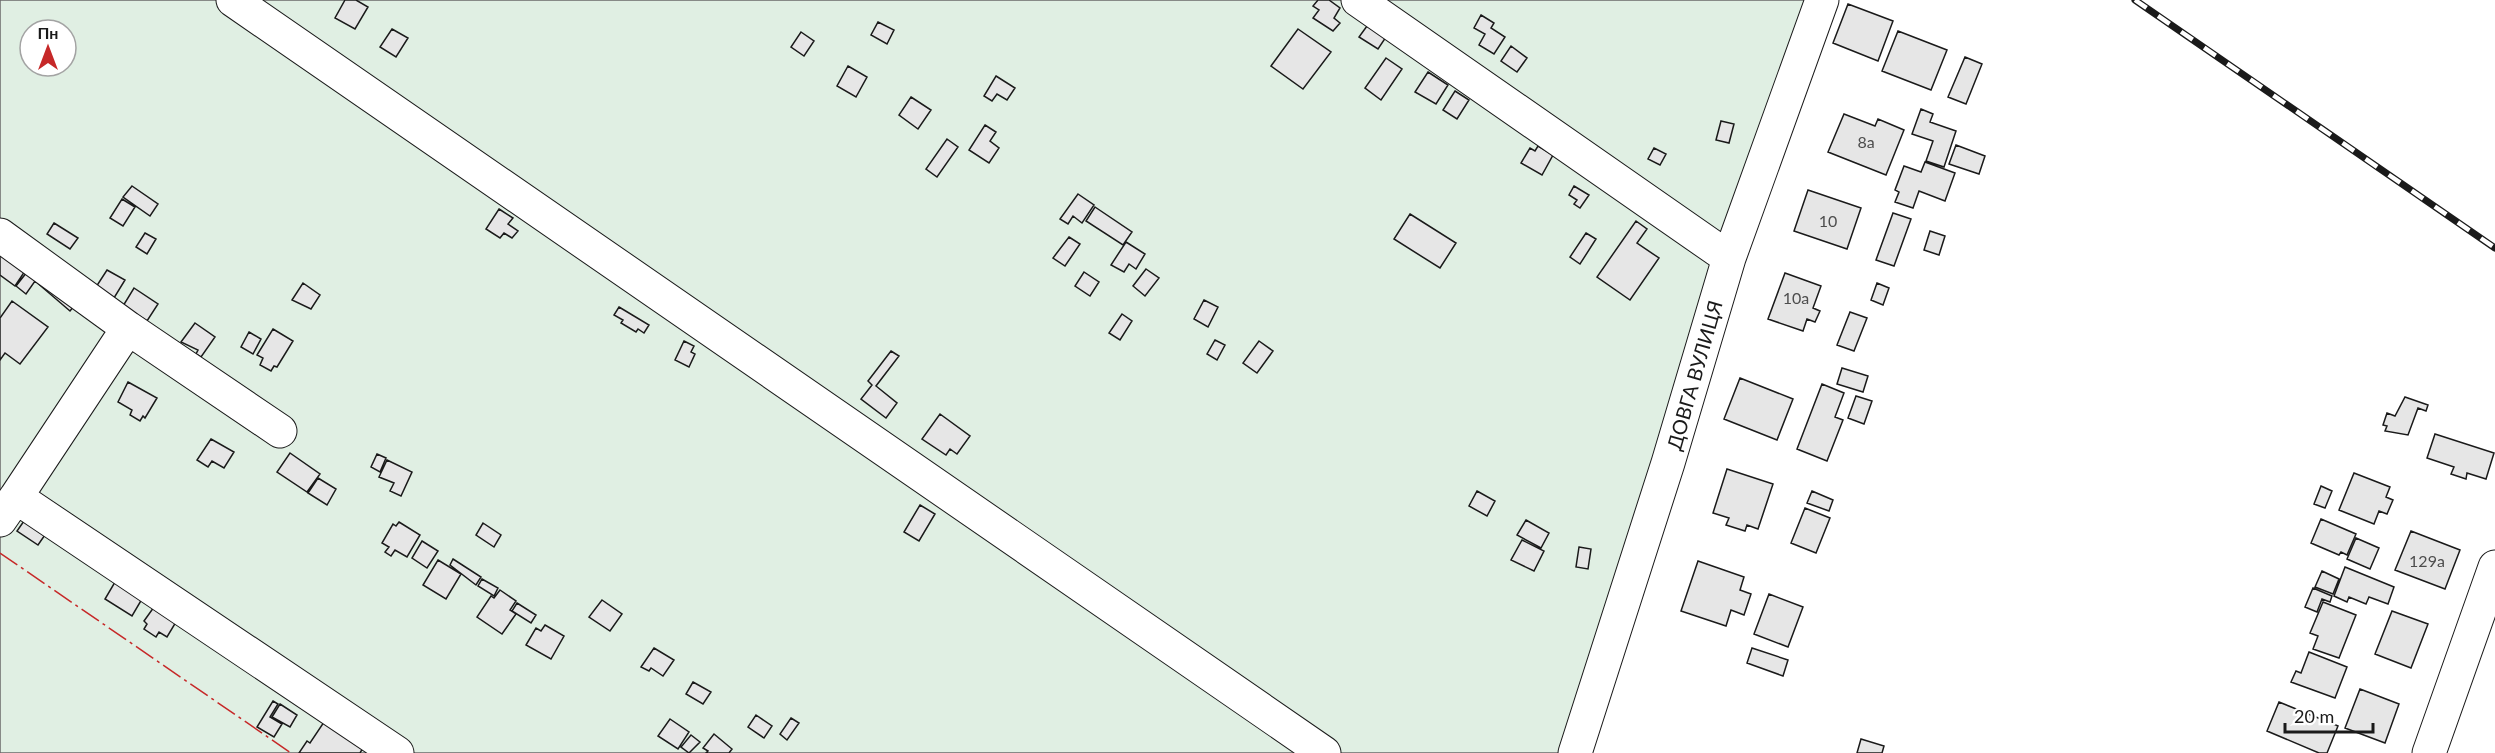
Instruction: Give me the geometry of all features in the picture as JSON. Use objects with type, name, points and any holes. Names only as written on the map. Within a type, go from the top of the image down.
[{"type":"street","points":[[232,0],[1324,753]]},
{"type":"street","points":[[1358,0],[1729,258]]},
{"type":"street","name":"ДОВГА ВУЛИЦЯ","points":[[1575,753],[1665,474],[1729,258],[1822,0]]},
{"type":"street","points":[[0,235],[128,328],[280,431]]},
{"type":"street","points":[[128,328],[8,509],[397,753]]},
{"type":"street","points":[[2429,753],[2495,567]]},
{"type":"green space","points":[[0,0],[1811,0],[1565,753],[0,753]]},
{"type":"building","points":[[345,0],[356,0],[368,7],[355,29],[335,18]]},
{"type":"building","points":[[1318,0],[1329,0],[1340,8],[1334,18],[1340,23],[1333,31],[1313,18],[1319,10],[1313,6]]},
{"type":"building","points":[[1848,4],[1893,21],[1878,61],[1833,43]]},
{"type":"building","points":[[1481,15],[1494,23],[1491,28],[1505,37],[1494,54],[1479,45],[1485,34],[1474,28]]},
{"type":"building","points":[[878,22],[894,30],[887,44],[871,35]]},
{"type":"building","points":[[1367,26],[1386,37],[1378,49],[1359,37]]},
{"type":"building","points":[[392,29],[408,38],[396,57],[380,47]]},
{"type":"building","points":[[1298,29],[1331,52],[1303,89],[1271,66]]},
{"type":"building","points":[[1898,31],[1947,50],[1931,90],[1882,71]]},
{"type":"building","points":[[801,32],[814,41],[804,56],[791,47]]},
{"type":"building","points":[[1511,46],[1527,58],[1517,72],[1501,61]]},
{"type":"building","points":[[1965,57],[1982,64],[1966,104],[1948,97]]},
{"type":"building","points":[[1386,58],[1402,69],[1381,100],[1365,88]]},
{"type":"building","points":[[848,66],[867,77],[856,97],[837,86]]},
{"type":"building","points":[[1428,72],[1448,85],[1436,104],[1415,92]]},
{"type":"building","points":[[996,76],[1015,88],[1007,100],[997,94],[992,101],[984,96]]},
{"type":"building","points":[[1455,91],[1469,100],[1457,119],[1443,110]]},
{"type":"building","points":[[911,97],[931,110],[918,129],[899,115]]},
{"type":"building","points":[[1921,109],[1933,114],[1930,122],[1956,131],[1944,167],[1926,161],[1933,141],[1912,134]]},
{"type":"building","points":[[1844,114],[1875,126],[1878,119],[1904,130],[1886,175],[1828,152]]},
{"type":"building","points":[[1721,121],[1734,124],[1729,143],[1716,140]]},
{"type":"building","points":[[985,125],[996,132],[990,141],[999,148],[989,163],[969,150]]},
{"type":"building","points":[[947,139],[958,147],[937,177],[926,169]]},
{"type":"building","points":[[1956,145],[1985,156],[1979,174],[1949,164]]},
{"type":"building","points":[[1538,146],[1553,155],[1542,175],[1521,163],[1530,148],[1535,151]]},
{"type":"building","points":[[1654,148],[1666,154],[1660,165],[1648,159]]},
{"type":"building","points":[[1925,162],[1955,173],[1945,201],[1919,191],[1913,208],[1895,202],[1899,192],[1895,190],[1904,166],[1921,172]]},
{"type":"building","points":[[132,186],[158,204],[150,216],[123,197]]},
{"type":"building","points":[[1574,186],[1589,195],[1580,208],[1574,204],[1577,200],[1569,195]]},
{"type":"building","points":[[1808,190],[1861,208],[1847,249],[1794,231]]},
{"type":"building","points":[[1078,194],[1094,205],[1082,223],[1073,216],[1068,224],[1060,219]]},
{"type":"building","points":[[122,199],[135,207],[123,226],[110,218]]},
{"type":"building","points":[[1095,207],[1132,232],[1123,245],[1086,221]]},
{"type":"building","points":[[499,209],[513,218],[508,224],[518,231],[512,238],[504,233],[500,238],[486,229]]},
{"type":"building","points":[[1893,213],[1911,219],[1894,266],[1876,260]]},
{"type":"building","points":[[1410,214],[1456,243],[1440,268],[1394,239]]},
{"type":"building","points":[[1636,221],[1647,229],[1637,243],[1659,258],[1630,300],[1597,277]]},
{"type":"building","points":[[54,223],[78,238],[70,249],[47,234]]},
{"type":"building","points":[[1930,231],[1945,236],[1939,255],[1924,250]]},
{"type":"building","points":[[145,233],[156,239],[147,254],[136,247]]},
{"type":"building","points":[[1586,233],[1596,239],[1580,264],[1570,257]]},
{"type":"building","points":[[1069,237],[1080,244],[1065,266],[1053,258]]},
{"type":"building","points":[[1126,242],[1145,254],[1136,269],[1129,264],[1124,272],[1111,265]]},
{"type":"building","points":[[0,254],[25,271],[15,286],[0,275]]},
{"type":"building","points":[[1146,269],[1159,278],[1145,296],[1133,286]]},
{"type":"building","points":[[107,270],[125,280],[114,298],[96,287]]},
{"type":"building","points":[[27,272],[79,300],[70,311],[35,281],[26,294],[16,286]]},
{"type":"building","points":[[1084,272],[1099,282],[1090,296],[1075,286]]},
{"type":"building","points":[[1785,273],[1821,286],[1813,308],[1820,311],[1815,322],[1807,319],[1803,331],[1768,319]]},
{"type":"building","points":[[303,283],[320,295],[311,309],[292,300]]},
{"type":"building","points":[[1877,283],[1889,288],[1883,305],[1871,300]]},
{"type":"building","points":[[134,288],[158,304],[147,321],[123,306]]},
{"type":"building","points":[[1204,300],[1218,307],[1208,327],[1194,319]]},
{"type":"building","points":[[12,301],[48,327],[20,364],[5,353],[0,360],[0,318]]},
{"type":"building","points":[[619,307],[649,325],[644,333],[638,329],[636,332],[621,323],[623,320],[614,315]]},
{"type":"building","points":[[1850,312],[1867,318],[1854,351],[1837,345]]},
{"type":"building","points":[[1122,314],[1132,321],[1120,340],[1109,333]]},
{"type":"building","points":[[195,323],[215,337],[201,357],[196,354],[198,350],[181,342]]},
{"type":"building","points":[[273,329],[293,341],[277,367],[274,366],[271,371],[260,365],[263,358],[257,355]]},
{"type":"building","points":[[249,332],[261,339],[253,354],[241,347]]},
{"type":"building","points":[[1215,340],[1225,345],[1217,360],[1207,354]]},
{"type":"building","points":[[684,341],[694,346],[691,352],[695,354],[689,367],[675,360]]},
{"type":"building","points":[[1259,341],[1273,351],[1257,373],[1243,363]]},
{"type":"building","points":[[891,351],[899,356],[876,386],[897,403],[886,418],[861,399],[872,385],[868,381]]},
{"type":"building","points":[[1842,368],[1868,376],[1863,392],[1837,384]]},
{"type":"building","points":[[1740,378],[1793,399],[1777,440],[1724,419]]},
{"type":"building","points":[[128,382],[157,398],[145,418],[143,416],[140,421],[130,415],[132,410],[118,402]]},
{"type":"building","points":[[1822,384],[1844,393],[1835,417],[1843,420],[1827,461],[1797,449]]},
{"type":"building","points":[[1856,396],[1872,401],[1864,424],[1848,418]]},
{"type":"building","points":[[2405,397],[2428,405],[2426,411],[2418,408],[2408,435],[2385,431],[2387,426],[2383,425],[2387,413],[2395,416]]},
{"type":"building","points":[[940,414],[970,436],[957,454],[950,449],[946,455],[922,439]]},
{"type":"building","points":[[2435,434],[2494,453],[2486,479],[2467,473],[2466,479],[2451,474],[2454,467],[2427,458]]},
{"type":"building","points":[[211,439],[234,452],[224,468],[212,461],[208,467],[197,460]]},
{"type":"building","points":[[290,453],[320,474],[307,492],[277,472]]},
{"type":"building","points":[[377,454],[386,458],[380,472],[371,467]]},
{"type":"building","points":[[387,460],[412,472],[401,496],[390,491],[394,483],[379,477]]},
{"type":"building","points":[[1727,469],[1773,484],[1758,529],[1747,525],[1745,531],[1726,525],[1729,518],[1713,513]]},
{"type":"building","points":[[2354,473],[2390,487],[2386,497],[2393,500],[2387,514],[2379,511],[2374,524],[2339,510]]},
{"type":"building","points":[[318,478],[336,489],[327,505],[308,493]]},
{"type":"building","points":[[2321,486],[2332,491],[2325,508],[2314,504]]},
{"type":"building","points":[[1477,491],[1495,501],[1487,516],[1469,506]]},
{"type":"building","points":[[1812,491],[1833,500],[1829,511],[1807,503]]},
{"type":"building","points":[[920,505],[935,514],[919,541],[904,532]]},
{"type":"building","points":[[1805,508],[1830,518],[1816,553],[1791,543]]},
{"type":"building","points":[[2321,519],[2356,534],[2347,555],[2341,552],[2339,555],[2311,543]]},
{"type":"building","points":[[1526,520],[1549,533],[1541,548],[1517,535]]},
{"type":"building","points":[[24,521],[47,532],[38,545],[17,531]]},
{"type":"building","points":[[399,522],[420,535],[407,557],[395,550],[391,556],[385,552],[389,547],[382,543],[393,524],[396,526]]},
{"type":"building","points":[[483,523],[501,535],[494,547],[476,535]]},
{"type":"building","points":[[2411,531],[2460,550],[2445,589],[2395,570]]},
{"type":"building","points":[[2356,538],[2379,548],[2370,569],[2347,559]]},
{"type":"building","points":[[1522,540],[1544,551],[1534,571],[1511,560]]},
{"type":"building","points":[[422,541],[438,551],[427,568],[412,558]]},
{"type":"building","points":[[1579,547],[1591,549],[1588,569],[1576,567]]},
{"type":"building","points":[[453,559],[481,577],[476,585],[450,565]]},
{"type":"building","points":[[438,560],[461,574],[446,599],[423,585]]},
{"type":"building","points":[[1698,561],[1744,577],[1740,590],[1751,594],[1744,615],[1731,610],[1726,626],[1681,611]]},
{"type":"building","points":[[2345,567],[2394,587],[2388,604],[2369,597],[2366,604],[2349,597],[2347,602],[2334,596]]},
{"type":"building","points":[[2322,571],[2339,579],[2333,594],[2315,587]]},
{"type":"building","points":[[482,579],[498,588],[494,596],[478,586]]},
{"type":"building","points":[[115,582],[142,599],[132,616],[105,599]]},
{"type":"building","points":[[2313,588],[2332,596],[2330,602],[2322,599],[2317,612],[2305,607]]},
{"type":"building","points":[[500,590],[516,601],[510,610],[516,614],[502,634],[477,617],[491,596],[494,598]]},
{"type":"building","points":[[1769,594],[1803,607],[1788,647],[1754,634]]},
{"type":"building","points":[[602,600],[622,614],[610,631],[589,617]]},
{"type":"building","points":[[2323,602],[2356,615],[2339,658],[2313,649],[2318,636],[2310,633]]},
{"type":"building","points":[[517,603],[536,615],[531,623],[512,611]]},
{"type":"building","points":[[154,607],[176,622],[167,637],[159,632],[156,637],[144,629],[147,624],[144,621]]},
{"type":"building","points":[[2392,611],[2428,624],[2411,668],[2375,654]]},
{"type":"building","points":[[545,625],[564,636],[551,659],[526,645],[536,628],[541,631]]},
{"type":"building","points":[[654,648],[674,660],[663,676],[651,668],[649,671],[641,667]]},
{"type":"building","points":[[1752,648],[1788,660],[1783,676],[1747,663]]},
{"type":"building","points":[[2309,652],[2347,667],[2335,698],[2291,682],[2296,671],[2301,673]]},
{"type":"building","points":[[693,682],[711,692],[703,704],[686,694]]},
{"type":"building","points":[[2360,689],[2399,704],[2385,743],[2345,728]]},
{"type":"building","points":[[273,701],[278,704],[270,717],[282,724],[274,737],[257,727]]},
{"type":"building","points":[[2279,702],[2338,726],[2327,753],[2319,753],[2267,731]]},
{"type":"building","points":[[280,704],[297,715],[290,727],[272,717]]},
{"type":"building","points":[[756,715],[772,726],[764,738],[748,727]]},
{"type":"building","points":[[791,718],[799,723],[787,740],[780,734]]},
{"type":"building","points":[[670,719],[689,732],[678,749],[658,736]]},
{"type":"building","points":[[324,722],[363,748],[360,753],[299,753],[307,741],[310,743]]},
{"type":"building","points":[[714,734],[732,749],[729,753],[706,753],[708,751],[703,748]]},
{"type":"building","points":[[691,735],[700,742],[689,753],[681,747]]},
{"type":"building","points":[[1861,739],[1884,746],[1882,753],[1857,753]]},
{"type":"railway","points":[[2135,0],[2495,248]]},
{"type":"power","points":[[0,553],[291,753]]}]
